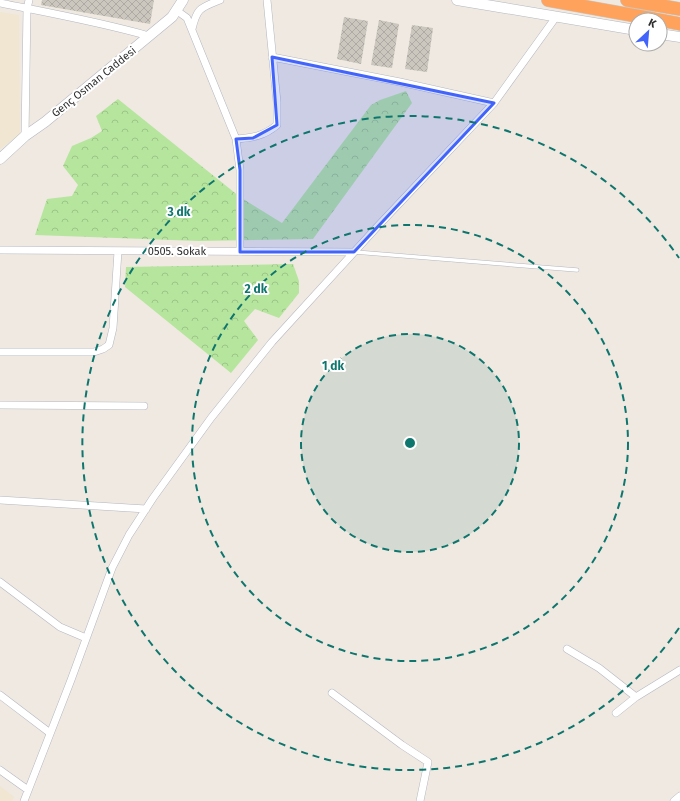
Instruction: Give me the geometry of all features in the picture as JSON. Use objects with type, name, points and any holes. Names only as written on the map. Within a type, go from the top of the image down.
[{"type":"highway","points":[[548,0],[582,3],[628,13]]},
{"type":"highway","points":[[627,0],[680,9]]},
{"type":"highway","points":[[668,22],[680,24]]},
{"type":"street","points":[[25,136],[27,8],[29,0]]},
{"type":"street","name":"Genç Osman Caddesi","points":[[0,159],[25,136],[45,122],[172,17],[183,0]]},
{"type":"street","points":[[192,29],[196,14],[204,7],[220,0]]},
{"type":"street","points":[[236,139],[253,138],[269,132],[277,125],[277,102],[267,0]]},
{"type":"street","points":[[457,0],[628,29]]},
{"type":"street","points":[[24,801],[112,568],[129,535],[146,509],[211,418],[272,342],[494,103],[556,17],[562,1]]},
{"type":"street","points":[[0,3],[109,25],[149,36]]},
{"type":"street","points":[[577,20],[582,3]]},
{"type":"street","points":[[176,10],[187,18],[236,139],[240,170],[240,252]]},
{"type":"street","points":[[668,35],[680,37]]},
{"type":"street","points":[[272,57],[400,82],[494,103]]},
{"type":"street","name":"0505. Sokak","points":[[0,250],[354,252]]},
{"type":"street","points":[[0,352],[94,352],[109,345],[112,328],[118,251]]},
{"type":"street","points":[[0,406],[144,406]]},
{"type":"street","points":[[0,500],[146,509]]},
{"type":"street","points":[[0,582],[60,627],[86,638]]},
{"type":"street","points":[[567,649],[599,668],[636,697]]},
{"type":"street","points":[[616,713],[636,697],[680,670]]},
{"type":"street","points":[[332,693],[402,745],[428,762],[420,801]]},
{"type":"street","points":[[0,695],[50,733]]},
{"type":"street","points":[[0,770],[28,790]]},
{"type":"street","points":[[674,801],[680,796]]},
{"type":"lane","points":[[354,252],[577,270]]},
{"type":"highlighted area","points":[[272,57],[494,103],[354,252],[240,252],[240,170],[236,139],[253,138],[277,125]]},
{"type":"shaded area","points":[[0,12],[19,15],[20,134],[0,149]]},
{"type":"shaded area","points":[[0,786],[14,797],[12,801],[0,801]]},
{"type":"green space","points":[[406,91],[412,103],[313,239],[199,241],[35,235],[47,199],[72,196],[78,185],[63,166],[72,146],[91,138],[102,131],[96,116],[118,99],[240,197],[282,223],[371,105],[380,100]]},
{"type":"green space","points":[[293,264],[299,281],[299,293],[279,318],[255,309],[244,321],[258,340],[231,373],[125,287],[126,267]]},
{"type":"building","points":[[42,0],[154,0],[150,24],[41,5]]},
{"type":"building","points":[[344,17],[368,21],[361,64],[337,59]]},
{"type":"building","points":[[379,20],[399,24],[392,68],[371,65]]},
{"type":"building","points":[[412,25],[433,28],[427,72],[405,69]]}]
